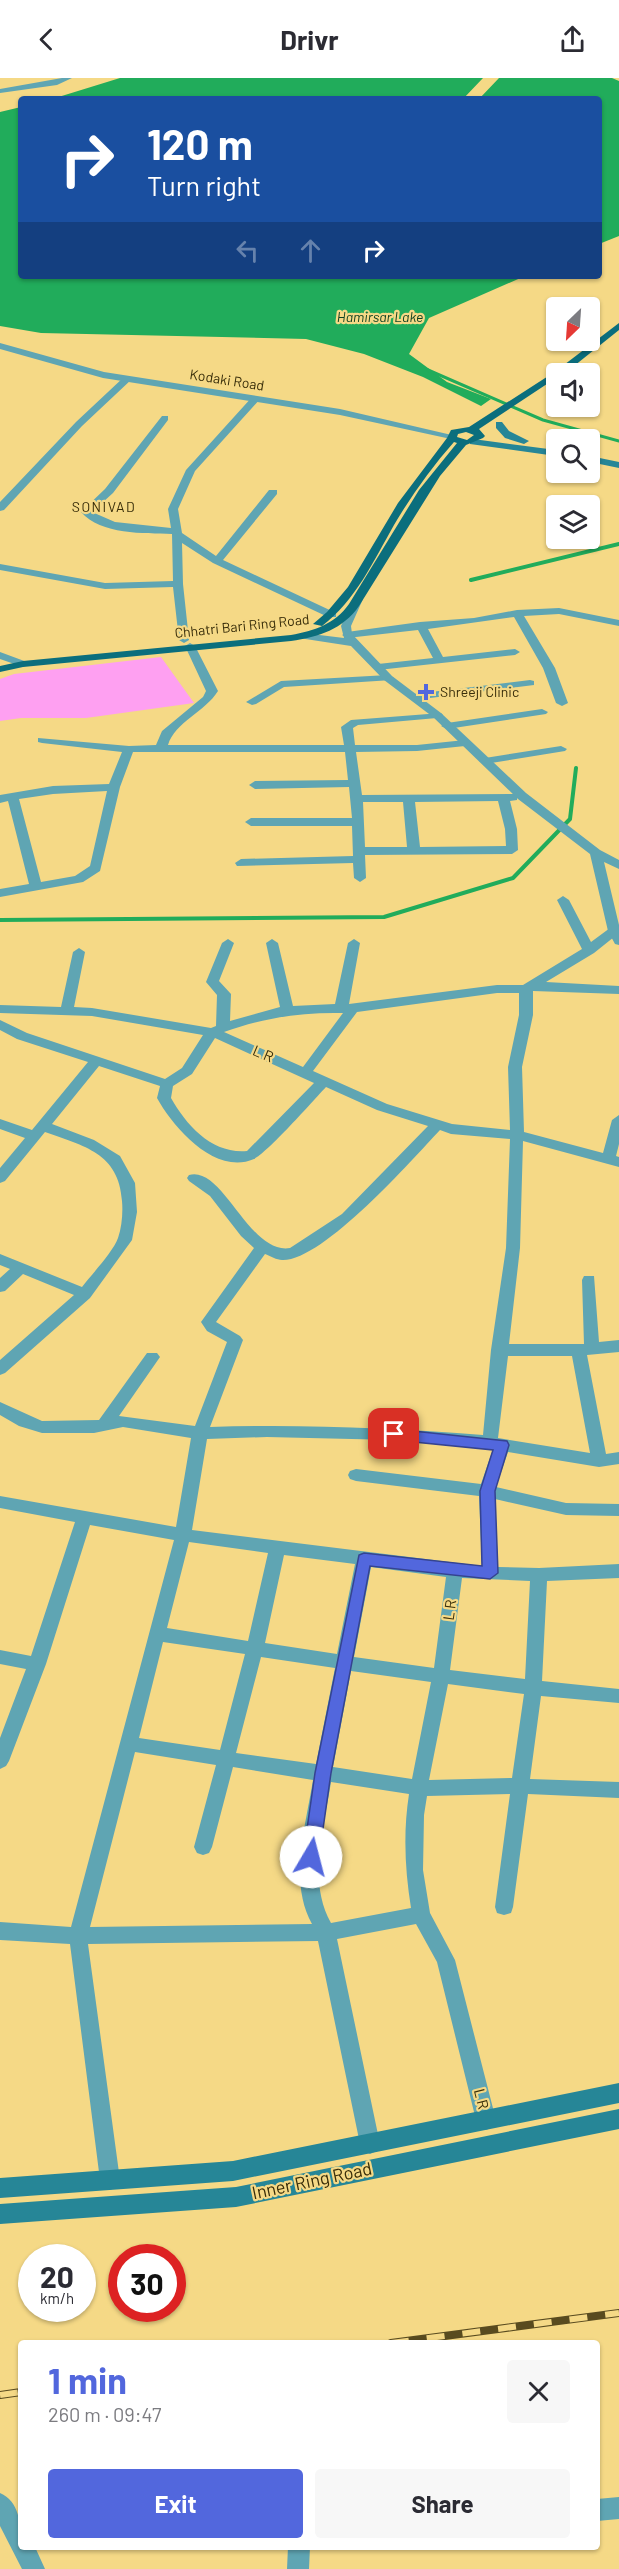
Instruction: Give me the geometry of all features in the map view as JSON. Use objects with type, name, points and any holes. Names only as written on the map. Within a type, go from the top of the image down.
[{"type":"main road","name":"Chhatri Bari Ring Road","points":[[571,363],[619,326]]},
{"type":"main road","points":[[585,363],[619,337]]},
{"type":"main road","name":"Chhatri Bari Ring Road","points":[[4,658],[321,633],[344,618],[409,513],[447,458],[546,382]]},
{"type":"main road","name":"Chhatri Bari Ring Road","points":[[473,437],[499,423],[546,391]]},
{"type":"main road","points":[[499,423],[500,429],[508,435],[546,448]]},
{"type":"main road","name":"Chhatri Bari Ring Road","points":[[0,669],[23,664],[313,627],[332,615],[372,555],[397,512],[452,435]]},
{"type":"main road","points":[[452,435],[532,444]]},
{"type":"main road","points":[[452,435],[546,449]]},
{"type":"main road","points":[[600,458],[619,460]]},
{"type":"main road","points":[[600,460],[619,465]]},
{"type":"main road","name":"Inner Ring Road","points":[[0,2188],[233,2171],[619,2093]]},
{"type":"main road","name":"Inner Ring Road","points":[[0,2214],[236,2197],[619,2119]]},
{"type":"street","points":[[1,91],[57,83],[68,78]]},
{"type":"street","name":"Kodaki Road","points":[[0,346],[103,375],[340,412],[452,435]]},
{"type":"street","points":[[0,508],[79,424],[127,379]]},
{"type":"street","points":[[161,748],[166,734],[207,699],[212,691],[187,643],[178,584],[178,533],[173,509],[191,470],[256,398]]},
{"type":"street","points":[[165,418],[109,490],[86,512],[89,517],[103,522],[178,533],[217,561],[332,615]]},
{"type":"street","points":[[217,561],[273,492]]},
{"type":"street","points":[[0,567],[105,586],[178,584]]},
{"type":"street","points":[[359,596],[346,626],[351,639],[388,678],[436,715],[522,796],[596,853],[619,865]]},
{"type":"street","points":[[303,636],[351,639],[420,626],[474,621],[517,613],[558,611],[619,622]]},
{"type":"street","points":[[517,613],[549,668],[562,703]]},
{"type":"street","points":[[420,626],[440,661]]},
{"type":"street","points":[[378,667],[515,652]]},
{"type":"street","points":[[4,658],[23,664]]},
{"type":"street","points":[[252,702],[281,684],[388,678]]},
{"type":"street","points":[[414,697],[530,683]]},
{"type":"street","points":[[447,726],[542,712]]},
{"type":"street","points":[[360,878],[357,800],[347,727],[350,724],[436,715]]},
{"type":"street","points":[[42,740],[129,749],[417,748],[465,743]]},
{"type":"street","points":[[0,893],[79,879],[96,868],[114,787],[129,749]]},
{"type":"street","points":[[485,761],[561,749]]},
{"type":"street","points":[[255,785],[354,783]]},
{"type":"street","points":[[0,800],[53,790],[114,787]]},
{"type":"street","points":[[357,800],[522,796]]},
{"type":"street","points":[[242,863],[414,852],[512,850],[511,829],[503,797]]},
{"type":"street","points":[[13,798],[36,888]]},
{"type":"street","points":[[409,799],[414,852]]},
{"type":"street","points":[[251,822],[358,822]]},
{"type":"street","points":[[529,987],[589,950],[617,936],[596,853]]},
{"type":"street","points":[[563,900],[589,950]]},
{"type":"street","points":[[228,943],[212,982],[224,994],[218,1030],[187,1071],[168,1084],[164,1098],[172,1114],[189,1134],[220,1153],[238,1158],[251,1155],[324,1081]]},
{"type":"street","points":[[272,943],[287,1010]]},
{"type":"street","points":[[306,1072],[347,1009],[354,943]]},
{"type":"street","points":[[67,1011],[79,952]]},
{"type":"street","points":[[490,1573],[487,1491],[496,1444],[499,1350],[513,1248],[517,1135],[515,1067],[526,1015],[529,987]]},
{"type":"street","points":[[218,1030],[287,1010],[347,1009],[497,989],[529,987],[619,990]]},
{"type":"street","name":"L R","points":[[0,1009],[115,1015],[218,1030],[382,1107],[452,1129],[517,1135],[614,1160]]},
{"type":"street","points":[[0,1024],[22,1036],[168,1084]]},
{"type":"street","points":[[0,1178],[97,1060]]},
{"type":"street","points":[[614,1160],[619,1119]]},
{"type":"street","points":[[0,1124],[88,1143],[115,1159],[128,1183],[130,1212],[125,1240],[85,1294],[0,1369]]},
{"type":"street","points":[[194,1178],[215,1192],[246,1232],[262,1247],[282,1255],[294,1253],[347,1218],[438,1124]]},
{"type":"street","points":[[110,2180],[78,1936],[183,1535],[200,1433],[235,1340],[212,1327],[208,1322],[262,1247]]},
{"type":"street","points":[[0,1258],[85,1294]]},
{"type":"street","points":[[0,1287],[21,1267]]},
{"type":"street","points":[[589,1280],[585,1349],[599,1461]]},
{"type":"street","points":[[499,1350],[585,1349],[619,1346]]},
{"type":"street","points":[[104,1425],[152,1357]]},
{"type":"street","points":[[0,1408],[25,1422],[42,1427],[104,1425],[123,1421],[200,1433],[267,1431],[394,1434],[496,1444],[599,1461],[619,1458]]},
{"type":"street","points":[[356,1475],[487,1491],[566,1509],[619,1510]]},
{"type":"street","points":[[1,1504],[85,1516],[183,1535],[455,1571],[539,1575],[619,1571]]},
{"type":"street","points":[[0,1761],[37,1664],[85,1516]]},
{"type":"street","points":[[203,1846],[255,1648],[278,1546]]},
{"type":"street","points":[[364,1559],[323,1773],[308,1877],[315,1912],[326,1932],[370,2144]]},
{"type":"street","name":"L R","points":[[455,1571],[441,1676],[427,1737],[416,1815],[414,1870],[421,1915],[446,1960],[486,2120]]},
{"type":"street","points":[[504,1907],[533,1689],[539,1575]]},
{"type":"street","points":[[158,1634],[533,1689],[619,1696]]},
{"type":"street","points":[[0,1657],[37,1664]]},
{"type":"street","points":[[129,1744],[420,1788],[521,1786],[619,1790]]},
{"type":"street","points":[[0,1931],[78,1936],[326,1932],[421,1915]]},
{"type":"street","points":[[0,2504],[18,2537]]},
{"type":"street","points":[[600,2510],[619,2508]]},
{"type":"street","points":[[24,2550],[34,2569]]},
{"type":"street","points":[[298,2569],[299,2550]]},
{"type":"shaded area","points":[[161,657],[194,703],[86,718],[21,718],[0,721],[0,679],[14,674]]},
{"type":"water","points":[[120,78],[483,78],[466,96],[62,96]]},
{"type":"water","points":[[499,78],[612,78],[619,81],[619,236],[602,243],[602,96],[482,96]]},
{"type":"water","name":"Hamirsar Lake","points":[[18,108],[18,279],[518,279],[429,318],[409,354],[447,382],[491,399],[481,406],[423,377],[364,354],[306,339],[41,333],[0,326],[0,112]]},
{"type":"waterway","points":[[428,370],[543,420],[619,441]]},
{"type":"waterway","points":[[471,580],[619,544]]},
{"type":"waterway","points":[[0,920],[384,917],[513,878],[570,819],[576,768]]},
{"type":"railway","points":[[414,2340],[619,2313]]},
{"type":"railway","points":[[0,2395],[18,2392]]},
{"type":"place","name":"Shreeji Clinic","points":[[426,692]]},
{"type":"district","name":"SONIVAD","points":[[104,507]]},
{"type":"route","points":[[311,1857],[323,1773],[364,1559],[455,1571],[490,1573],[487,1491],[502,1445],[394,1434]]}]
